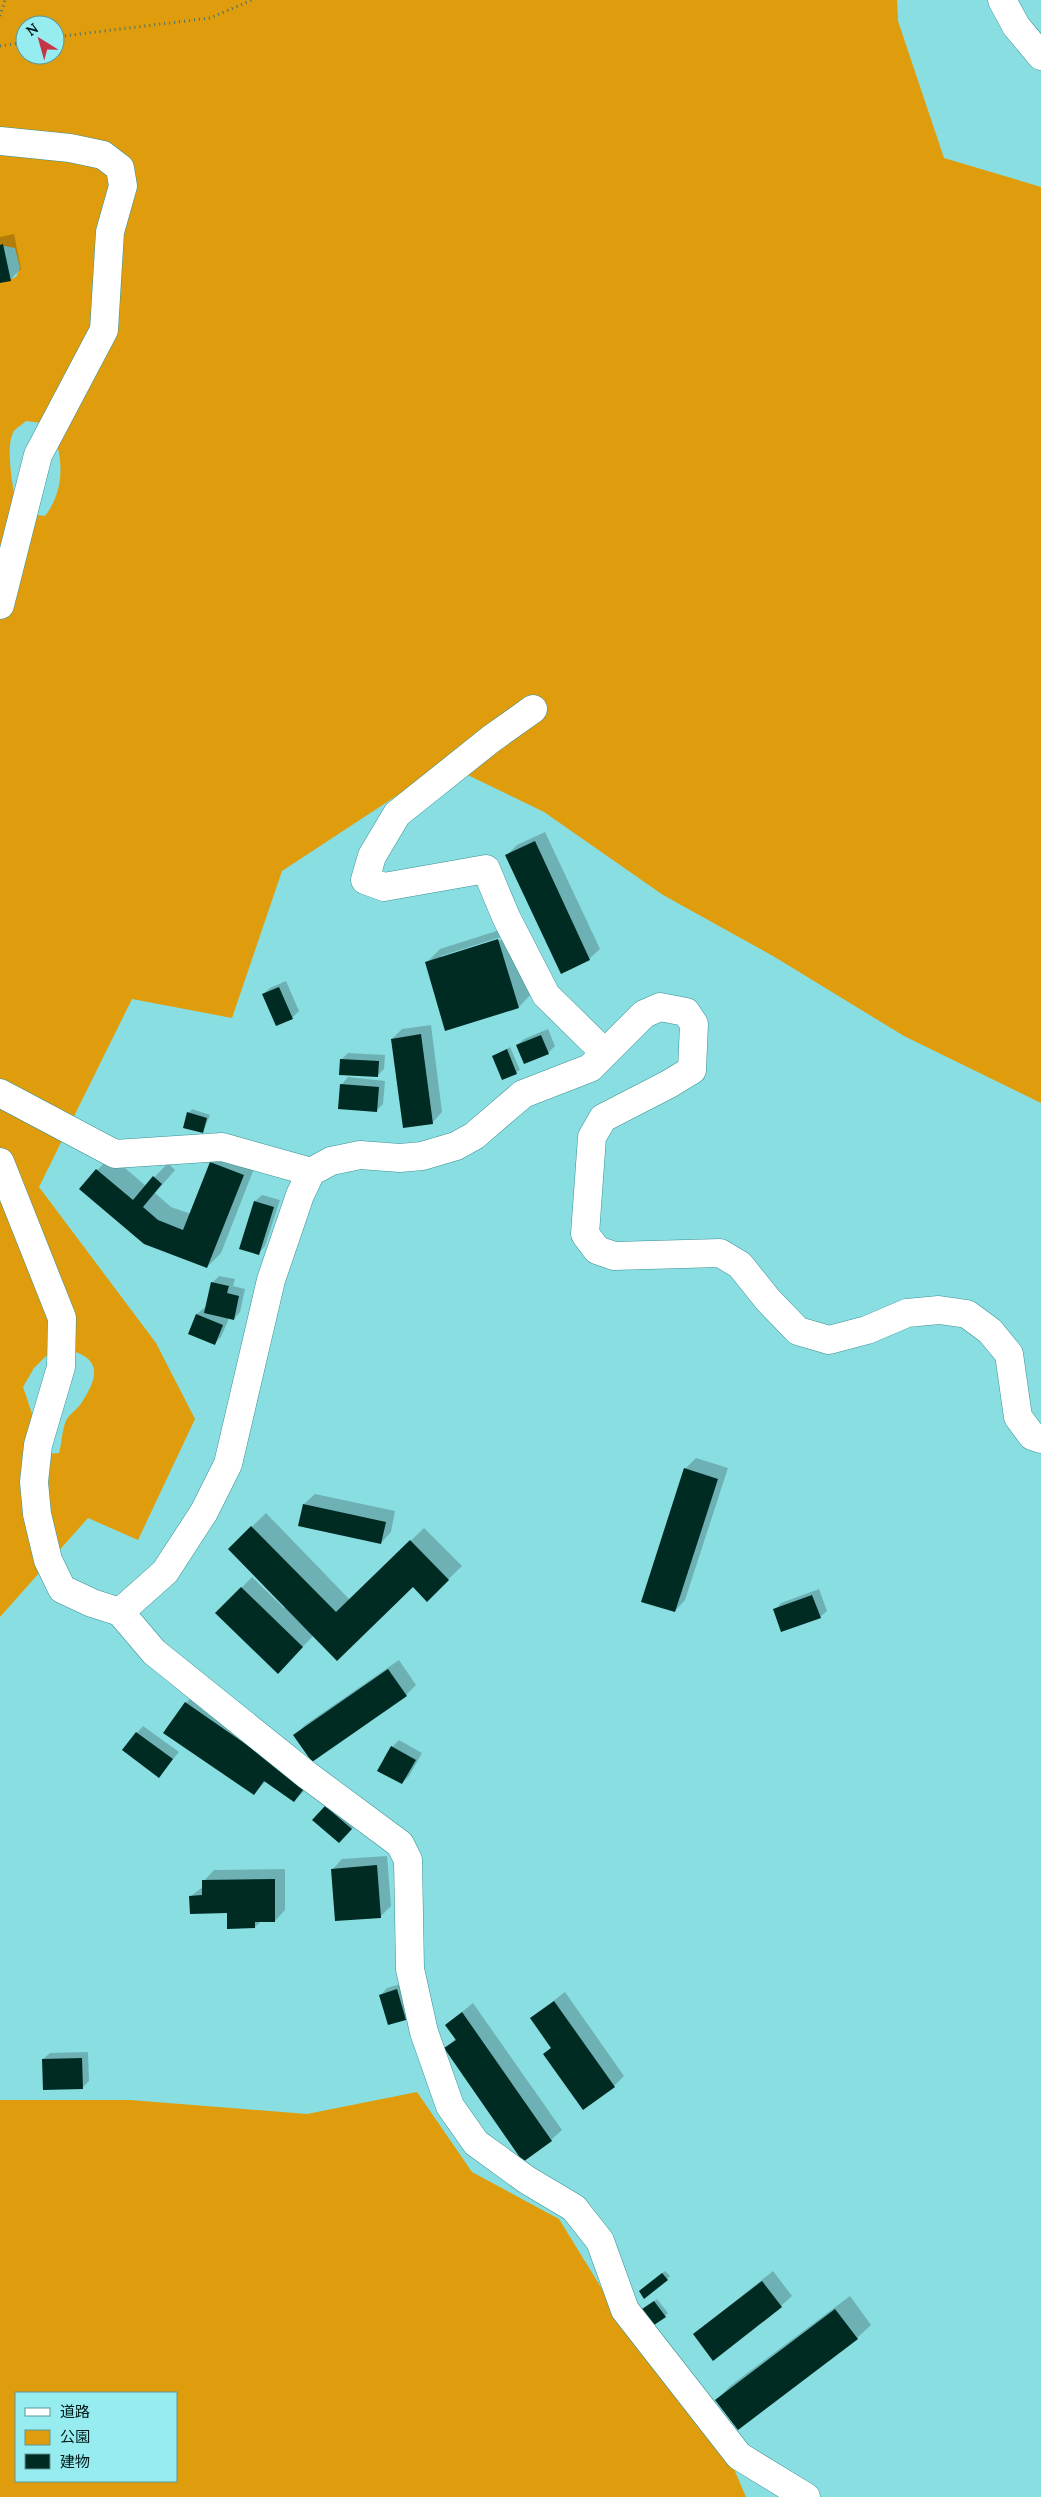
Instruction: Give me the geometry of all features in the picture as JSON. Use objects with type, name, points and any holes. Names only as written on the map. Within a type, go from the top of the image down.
[{"type":"street","points":[[1002,0],[1028,28],[1041,56]]},
{"type":"street","points":[[0,141],[70,148],[103,155],[120,168],[123,186],[110,232],[104,330],[38,455],[0,605]]},
{"type":"street","points":[[533,709],[491,739],[398,814],[372,856],[364,880],[384,887],[486,869],[506,918],[546,995],[605,1053]]},
{"type":"street","points":[[120,1612],[165,1572],[204,1512],[228,1464],[271,1280],[300,1195],[311,1172],[331,1161],[360,1155],[400,1158],[422,1156],[456,1146],[474,1136],[523,1094],[590,1068],[644,1014],[660,1007],[686,1012],[694,1024],[692,1070],[669,1084],[602,1118],[592,1137],[585,1234],[597,1250],[614,1256],[720,1253],[740,1265],[768,1300],[798,1332],[829,1340],[867,1330],[907,1313],[939,1310],[967,1314],[990,1331],[1009,1354],[1018,1418],[1032,1436],[1041,1439]]},
{"type":"street","points":[[0,1093],[114,1154],[222,1147],[311,1172]]},
{"type":"street","points":[[0,1162],[62,1318],[61,1367],[38,1445],[34,1482],[37,1514],[48,1560],[62,1589],[92,1603],[120,1612],[154,1652],[307,1775],[400,1844],[408,1860],[410,1969],[424,2032],[450,2106],[476,2143],[527,2180],[574,2208],[600,2241],[625,2310],[738,2456],[806,2497]]},
{"type":"path","points":[[0,16],[5,0]]},
{"type":"path","points":[[65,36],[210,18],[252,0]]},
{"type":"path","points":[[0,46],[15,44]]},
{"type":"green space","points":[[0,0],[897,0],[898,21],[944,158],[1041,187],[1041,1103],[904,1036],[773,956],[663,895],[544,812],[445,764],[282,871],[232,1018],[132,999],[39,1187],[156,1343],[195,1419],[138,1540],[88,1518],[0,1617],[0,283],[16,277],[20,268],[15,248],[0,245]],"holes":[[[26,421],[49,424],[58,447],[60,471],[57,494],[45,516],[18,513],[14,495],[10,459],[11,438],[14,431]],[[73,1351],[83,1355],[90,1361],[93,1367],[93,1381],[80,1405],[65,1422],[59,1453],[46,1454],[23,1387],[34,1368],[46,1356],[63,1355]]]},
{"type":"green space","points":[[417,2092],[472,2172],[559,2219],[615,2310],[734,2469],[746,2497],[0,2497],[0,2100],[130,2100],[307,2114]]},
{"type":"building","points":[[3,244],[11,281],[0,283],[0,245]]},
{"type":"building","points":[[535,841],[590,960],[561,974],[505,855]]},
{"type":"building","points":[[498,939],[519,1008],[445,1031],[425,962]]},
{"type":"building","points":[[279,987],[293,1019],[276,1026],[262,994]]},
{"type":"building","points":[[421,1034],[433,1124],[403,1128],[391,1039]]},
{"type":"building","points":[[541,1035],[549,1054],[524,1064],[516,1045]]},
{"type":"building","points":[[507,1049],[517,1074],[502,1080],[492,1056]]},
{"type":"building","points":[[340,1059],[379,1061],[378,1077],[339,1075]]},
{"type":"building","points":[[340,1084],[379,1087],[377,1112],[338,1109]]},
{"type":"building","points":[[187,1112],[207,1118],[203,1133],[183,1128]]},
{"type":"building","points":[[210,1162],[244,1175],[207,1268],[144,1244],[79,1189],[96,1169],[133,1200],[153,1176],[162,1184],[143,1207],[158,1220],[183,1230]]},
{"type":"building","points":[[254,1201],[274,1207],[259,1255],[239,1249]]},
{"type":"building","points":[[211,1282],[229,1286],[227,1293],[239,1296],[234,1320],[204,1313]]},
{"type":"building","points":[[196,1314],[223,1325],[215,1345],[188,1334]]},
{"type":"building","points":[[684,1468],[718,1479],[675,1612],[641,1602]]},
{"type":"building","points":[[303,1504],[386,1522],[381,1544],[298,1526]]},
{"type":"building","points":[[251,1526],[336,1612],[410,1540],[449,1580],[427,1602],[413,1587],[337,1661],[228,1549]]},
{"type":"building","points":[[241,1587],[303,1647],[278,1674],[215,1613]]},
{"type":"building","points":[[812,1595],[821,1618],[781,1632],[773,1609]]},
{"type":"building","points":[[388,1669],[407,1696],[312,1762],[293,1735]]},
{"type":"building","points":[[185,1702],[306,1786],[294,1802],[264,1781],[254,1795],[163,1733]]},
{"type":"building","points":[[136,1732],[173,1759],[159,1778],[122,1750]]},
{"type":"building","points":[[391,1746],[416,1760],[402,1784],[377,1771]]},
{"type":"building","points":[[325,1806],[352,1829],[339,1843],[312,1820]]},
{"type":"building","points":[[377,1865],[381,1918],[335,1921],[331,1869]]},
{"type":"building","points":[[275,1879],[275,1922],[255,1922],[255,1928],[227,1929],[227,1913],[190,1914],[189,1896],[202,1895],[202,1880]]},
{"type":"building","points":[[397,1989],[406,2020],[388,2025],[379,1995]]},
{"type":"building","points":[[554,2001],[615,2087],[583,2110],[543,2054],[551,2048],[530,2018]]},
{"type":"building","points":[[462,2012],[552,2141],[523,2162],[444,2048],[456,2040],[445,2025]]},
{"type":"building","points":[[82,2058],[83,2089],[43,2090],[42,2059]]},
{"type":"building","points":[[662,2273],[668,2280],[644,2299],[639,2291]]},
{"type":"building","points":[[762,2281],[782,2307],[713,2361],[693,2334]]},
{"type":"building","points":[[654,2301],[666,2317],[654,2325],[642,2309]]},
{"type":"building","points":[[835,2309],[858,2339],[738,2430],[715,2400]]}]
